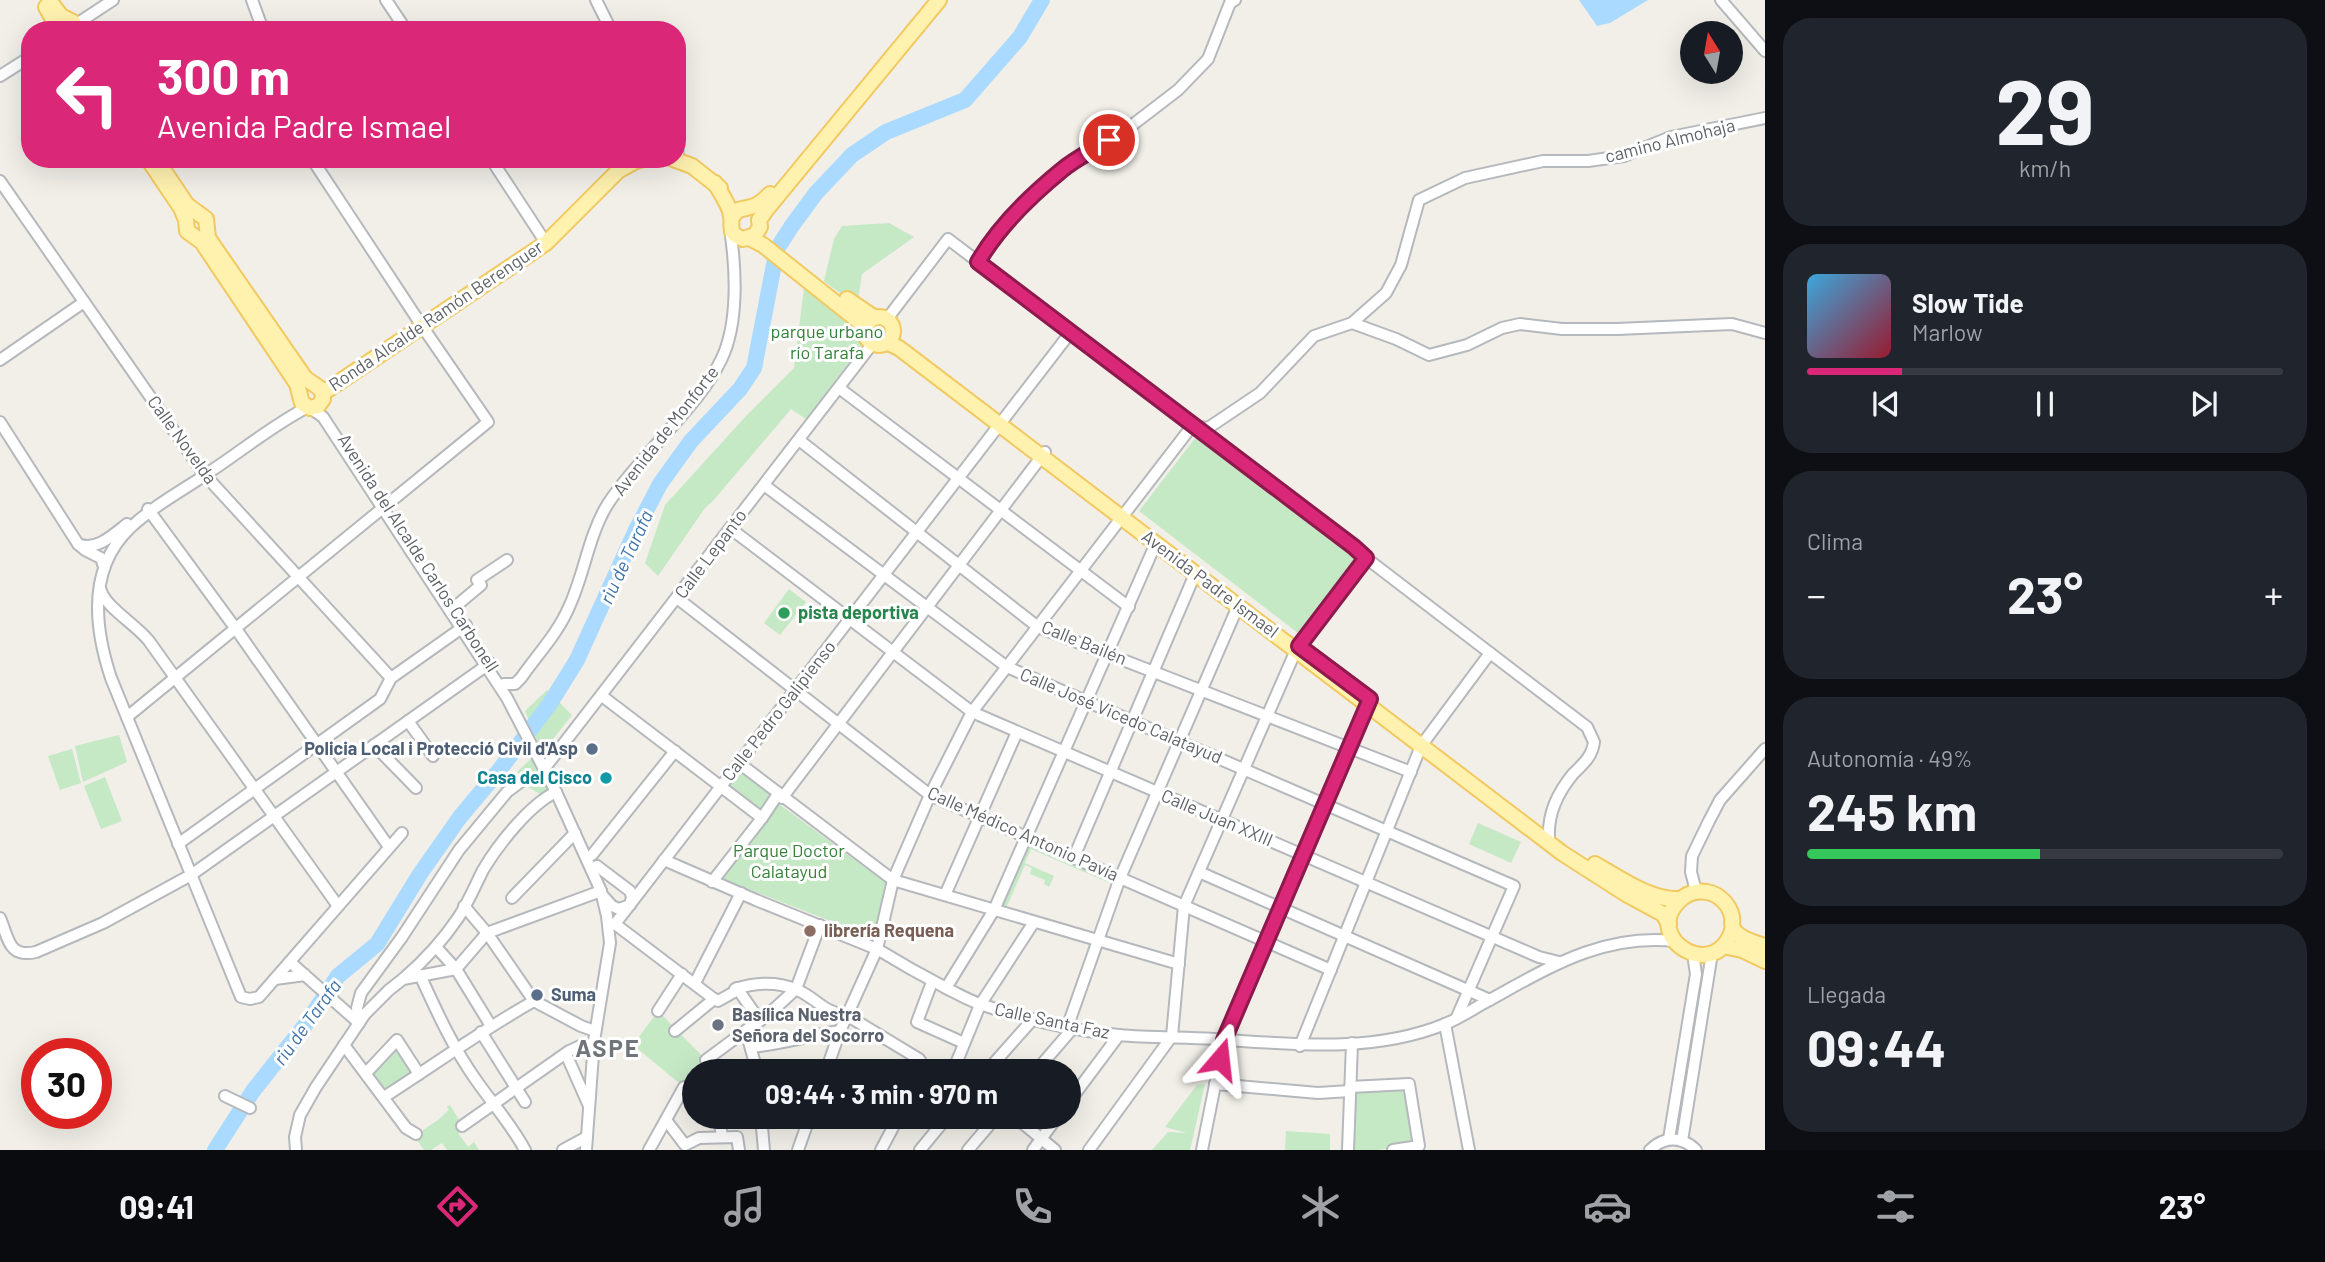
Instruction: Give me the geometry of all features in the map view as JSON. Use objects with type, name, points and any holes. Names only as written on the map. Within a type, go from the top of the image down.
[{"type":"main road","points":[[41,0],[51,15],[59,21]]},
{"type":"main road","points":[[49,0],[63,21]]},
{"type":"main road","points":[[686,164],[715,183],[745,223],[806,159],[939,0]]},
{"type":"main road","name":"Avenida del Alcalde Carlos Carbonell","points":[[154,168],[181,208],[192,217]]},
{"type":"main road","name":"Avenida del Alcalde Carlos Carbonell","points":[[162,168],[192,217],[186,229],[200,233],[202,242],[297,384],[312,398]]},
{"type":"main road","name":"Ronda Alcalde Ramón Berenguer","points":[[312,398],[547,243],[623,168]]},
{"type":"main road","name":"Avenida Padre Ismael","points":[[745,223],[763,245],[880,330],[899,348],[1001,422],[1564,848],[1657,897],[1680,899]]},
{"type":"main road","name":"Avenida Padre Ismael","points":[[1123,515],[1195,574],[1297,648]]},
{"type":"main road","name":"Avenida Padre Ismael","points":[[1423,743],[1562,853],[1663,914],[1668,934]]},
{"type":"main road","points":[[1718,949],[1732,928],[1730,909],[1724,901],[1716,895],[1696,891],[1680,899],[1670,914],[1668,934],[1686,951],[1693,954],[1718,949],[1742,950],[1765,961]]},
{"type":"main road","points":[[1732,928],[1742,937],[1765,947]]},
{"type":"street","points":[[75,21],[113,0]]},
{"type":"street","points":[[252,0],[260,21]]},
{"type":"street","points":[[386,0],[400,21]]},
{"type":"street","points":[[596,0],[606,21]]},
{"type":"street","points":[[1235,0],[1230,3],[1208,59],[1201,67],[1178,90],[1131,127],[1064,168],[1026,202],[992,238],[978,262],[1587,727],[1594,742],[1591,756],[1567,782],[1555,802],[1549,836]]},
{"type":"street","points":[[1721,0],[1765,51]]},
{"type":"street","points":[[0,76],[21,63]]},
{"type":"street","name":"camino Almohaja","points":[[1192,426],[1208,428],[1260,393],[1314,336],[1352,323],[1386,293],[1401,265],[1419,200],[1465,178],[1543,161],[1588,161],[1624,156],[1671,137],[1765,118]]},
{"type":"street","points":[[127,717],[488,422],[318,168]]},
{"type":"street","points":[[497,168],[547,243]]},
{"type":"street","name":"Calle Novelda","points":[[0,181],[204,474],[391,678]]},
{"type":"street","name":"Avenida de Monforte","points":[[504,684],[515,684],[521,678],[563,619],[574,596],[597,524],[617,491],[697,395],[722,359],[732,322],[735,258],[745,223]]},
{"type":"street","name":"Avenida de Monforte","points":[[512,701],[567,622],[609,511],[717,377],[726,362],[736,325],[739,252],[745,223]]},
{"type":"street","name":"Calle Lepanto","points":[[546,767],[839,388],[948,239],[978,262]]},
{"type":"street","points":[[0,360],[84,302]]},
{"type":"street","points":[[1352,323],[1396,339],[1429,355],[1467,345],[1502,328],[1520,324],[1617,329],[1732,324],[1765,333]]},
{"type":"street","name":"Calle Pedro Galipienso","points":[[615,924],[1070,333]]},
{"type":"street","points":[[839,388],[1129,607]]},
{"type":"street","name":"Avenida del Alcalde Carlos Carbonell","points":[[312,398],[327,414],[512,701]]},
{"type":"street","name":"Ronda Alcalde Ramón Berenguer","points":[[78,544],[84,546],[99,543],[150,511],[312,398]]},
{"type":"street","points":[[0,422],[78,544],[101,558],[104,566],[99,592],[98,636],[111,678],[238,993],[247,998],[259,997],[401,833]]},
{"type":"street","points":[[830,1059],[877,949],[893,880],[930,794],[972,712],[1192,426]]},
{"type":"street","name":"Calle Bailén","points":[[799,440],[1038,627],[1411,772]]},
{"type":"street","points":[[712,882],[840,724],[1043,454]]},
{"type":"street","name":"Calle José Vicedo Calatayud","points":[[764,485],[1007,667],[1514,886],[1492,937]]},
{"type":"street","points":[[150,511],[389,848]]},
{"type":"street","name":"Ronda Alcalde Ramón Berenguer","points":[[104,566],[124,534],[150,511]]},
{"type":"street","name":"Calle Juan XXIII","points":[[731,529],[972,712],[1492,937],[1539,957],[1559,962]]},
{"type":"street","points":[[946,988],[995,910],[1156,543]]},
{"type":"street","points":[[1089,1150],[1172,1036],[1184,906],[1297,648],[1366,558]]},
{"type":"street","points":[[452,609],[481,585],[477,580],[507,560]]},
{"type":"street","points":[[1074,858],[1195,574]]},
{"type":"street","points":[[99,592],[108,604],[142,632],[338,906]]},
{"type":"street","name":"Calle Médico Antonio Pavía","points":[[677,598],[930,794],[1331,970]]},
{"type":"street","points":[[1045,1059],[1070,1028],[1120,878],[1238,606]]},
{"type":"street","points":[[178,844],[380,699],[391,678],[463,627]]},
{"type":"street","points":[[1300,1046],[1423,743],[1490,653]]},
{"type":"street","points":[[0,918],[15,952],[24,955],[103,923],[191,875],[488,664]]},
{"type":"street","name":"Avenida del Alcalde Carlos Carbonell","points":[[488,664],[504,684],[512,701]]},
{"type":"street","points":[[602,696],[762,818]]},
{"type":"street","points":[[512,701],[594,861],[615,924],[718,1001],[737,988],[760,983],[796,989],[816,1004],[836,1014],[848,1016],[919,1059]]},
{"type":"street","points":[[1202,1150],[1224,1040],[1368,702]]},
{"type":"street","points":[[408,720],[433,756]]},
{"type":"street","points":[[945,895],[1017,732]]},
{"type":"street","points":[[374,745],[416,788]]},
{"type":"street","points":[[1696,891],[1691,872],[1692,856],[1720,800],[1765,748]]},
{"type":"street","points":[[594,861],[675,751]]},
{"type":"street","points":[[739,763],[893,880],[1179,964]]},
{"type":"street","points":[[546,767],[606,899],[610,943]]},
{"type":"street","points":[[359,1023],[358,1001],[366,985],[402,937],[459,850],[507,792],[523,780]]},
{"type":"street","points":[[296,1150],[300,1115],[359,1023],[373,1005],[436,947],[460,915],[484,870],[520,822],[545,798],[556,792]]},
{"type":"street","points":[[512,898],[575,833]]},
{"type":"street","name":"Calle Santa Faz","points":[[664,860],[877,949],[932,982],[980,1004],[1070,1028],[1119,1035],[1172,1036],[1300,1046],[1395,1038],[1445,1024],[1559,962]]},
{"type":"street","points":[[594,861],[627,889],[632,897],[630,905],[623,909],[606,899]]},
{"type":"street","points":[[1199,872],[1490,1000]]},
{"type":"street","points":[[403,979],[456,969],[486,933],[606,899],[618,889],[627,889]]},
{"type":"street","points":[[695,983],[741,893]]},
{"type":"street","points":[[464,906],[534,1001],[595,1031]]},
{"type":"street","points":[[958,1059],[980,1004],[1034,922]]},
{"type":"street","points":[[586,1150],[593,1044],[615,924]]},
{"type":"street","points":[[713,1059],[796,989],[820,925]]},
{"type":"street","points":[[1559,962],[1611,944],[1668,934]]},
{"type":"street","points":[[1457,1017],[1492,937]]},
{"type":"street","points":[[436,947],[456,969],[525,1102]]},
{"type":"street","points":[[1682,1141],[1718,949]]},
{"type":"street","points":[[1669,1139],[1696,974],[1693,954]]},
{"type":"street","points":[[1537,974],[1541,967],[1539,957]]},
{"type":"street","points":[[290,962],[359,1023]]},
{"type":"street","points":[[658,1012],[682,974]]},
{"type":"street","points":[[275,979],[304,975]]},
{"type":"street","points":[[420,975],[474,1078],[495,1103],[525,1150]]},
{"type":"street","points":[[932,982],[918,1022],[964,1044]]},
{"type":"street","points":[[737,988],[760,1021]]},
{"type":"street","points":[[675,1031],[714,999]]},
{"type":"street","points":[[384,1097],[486,1029],[534,1001]]},
{"type":"street","points":[[998,1059],[1033,1019]]},
{"type":"street","points":[[1445,1024],[1469,1150]]},
{"type":"street","points":[[752,1047],[840,1031]]},
{"type":"street","points":[[744,1033],[752,1047],[754,1059]]},
{"type":"street","points":[[1081,1086],[1119,1035]]},
{"type":"street","points":[[366,1073],[397,1040],[419,1074]]},
{"type":"street","points":[[1348,1150],[1352,1043]]},
{"type":"street","points":[[462,1126],[566,1054],[580,1046],[593,1044]]},
{"type":"street","points":[[344,1045],[406,1128],[416,1134]]},
{"type":"street","points":[[566,1054],[590,1108]]},
{"type":"street","points":[[1215,1084],[1318,1093],[1409,1084],[1419,1146],[1393,1150]]},
{"type":"street","points":[[649,1150],[682,1091]]},
{"type":"street","points":[[225,1096],[250,1108]]},
{"type":"street","points":[[666,1120],[685,1145],[699,1138],[737,1137],[739,1150]]},
{"type":"street","points":[[721,1129],[722,1137]]},
{"type":"street","points":[[762,1129],[764,1150]]},
{"type":"street","points":[[798,1150],[805,1129]]},
{"type":"street","points":[[881,1150],[891,1129]]},
{"type":"street","points":[[920,1150],[937,1129]]},
{"type":"street","points":[[968,1150],[986,1129]]},
{"type":"street","points":[[1029,1129],[1055,1150]]},
{"type":"street","points":[[1033,1150],[1048,1129]]},
{"type":"street","points":[[563,1150],[587,1137]]},
{"type":"street","points":[[1650,1150],[1656,1144],[1669,1139],[1682,1141],[1696,1150]]},
{"type":"green space","points":[[889,223],[914,237],[862,274],[857,306],[824,281],[834,239],[842,226]]},
{"type":"green space","name":"parque urbano río Tarafa","points":[[804,288],[858,328],[862,345],[806,419],[791,409],[705,508],[658,576],[645,563],[665,505],[794,368]]},
{"type":"green space","points":[[1196,437],[1356,559],[1298,633],[1139,511]]},
{"type":"green space","name":"pista deportiva","points":[[789,589],[806,602],[780,635],[764,623]]},
{"type":"green space","points":[[547,690],[572,715],[550,743],[538,742],[525,711]]},
{"type":"green space","points":[[119,735],[127,762],[83,782],[75,746]]},
{"type":"green space","points":[[72,749],[81,783],[60,790],[48,756]]},
{"type":"green space","points":[[535,755],[550,787],[542,795],[522,784],[525,783],[517,772]]},
{"type":"green space","points":[[740,771],[775,798],[764,814],[728,787]]},
{"type":"green space","points":[[105,777],[122,821],[101,829],[84,786]]},
{"type":"green space","name":"Parque Doctor Calatayud","points":[[779,804],[889,885],[874,938],[723,879]]},
{"type":"green space","points":[[1478,823],[1521,842],[1511,863],[1469,844]]},
{"type":"green space","points":[[1028,846],[1113,881],[1112,884],[1031,849],[1025,863],[1054,876],[1049,887],[1044,884],[1045,880],[1030,874],[1032,868],[1025,865],[1008,909],[1002,906]]},
{"type":"green space","points":[[658,1011],[705,1059],[682,1059],[682,1085],[633,1045]]},
{"type":"green space","points":[[396,1043],[417,1076],[382,1095],[368,1075]]},
{"type":"green space","points":[[1205,1084],[1190,1150],[1152,1150],[1168,1132],[1187,1133],[1165,1127],[1197,1085]]},
{"type":"green space","points":[[1409,1086],[1416,1144],[1378,1150],[1350,1150],[1352,1089]]},
{"type":"green space","points":[[450,1105],[464,1128],[458,1133],[468,1147],[474,1142],[479,1150],[447,1150],[442,1143],[431,1150],[424,1150],[414,1136],[438,1120],[449,1110],[447,1107]]},
{"type":"green space","points":[[1286,1131],[1330,1134],[1330,1150],[1285,1150]]},
{"type":"water","points":[[1579,0],[1648,0],[1610,23],[1597,26]]},
{"type":"waterway","name":"riu de Tarafa","points":[[215,1150],[253,1091],[306,1024],[338,976],[377,944],[420,874],[460,817],[549,705],[577,660],[635,532],[660,484],[691,441],[740,389],[754,368],[777,249],[791,227],[816,193],[852,155],[886,132],[965,100],[1020,37],[1042,0]]},
{"type":"tunnel","points":[[625,1042],[633,1045]]},
{"type":"place","name":"pista deportiva","points":[[784,613]]},
{"type":"place","name":"Policia Local i Protecció Civil d'Asp","points":[[592,749]]},
{"type":"place","name":"Casa del Cisco","points":[[606,778]]},
{"type":"place","name":"librería Requena","points":[[810,931]]},
{"type":"place","name":"Suma","points":[[537,995]]},
{"type":"place","name":"Basílica Nuestra Señora del Socorro","points":[[718,1025]]},
{"type":"district","name":"ASPE","points":[[608,1049]]},
{"type":"route","points":[[1109,140],[1064,168],[1026,202],[992,238],[978,262],[1366,558],[1299,646],[1370,699],[1224,1040],[1220,1059]]}]
